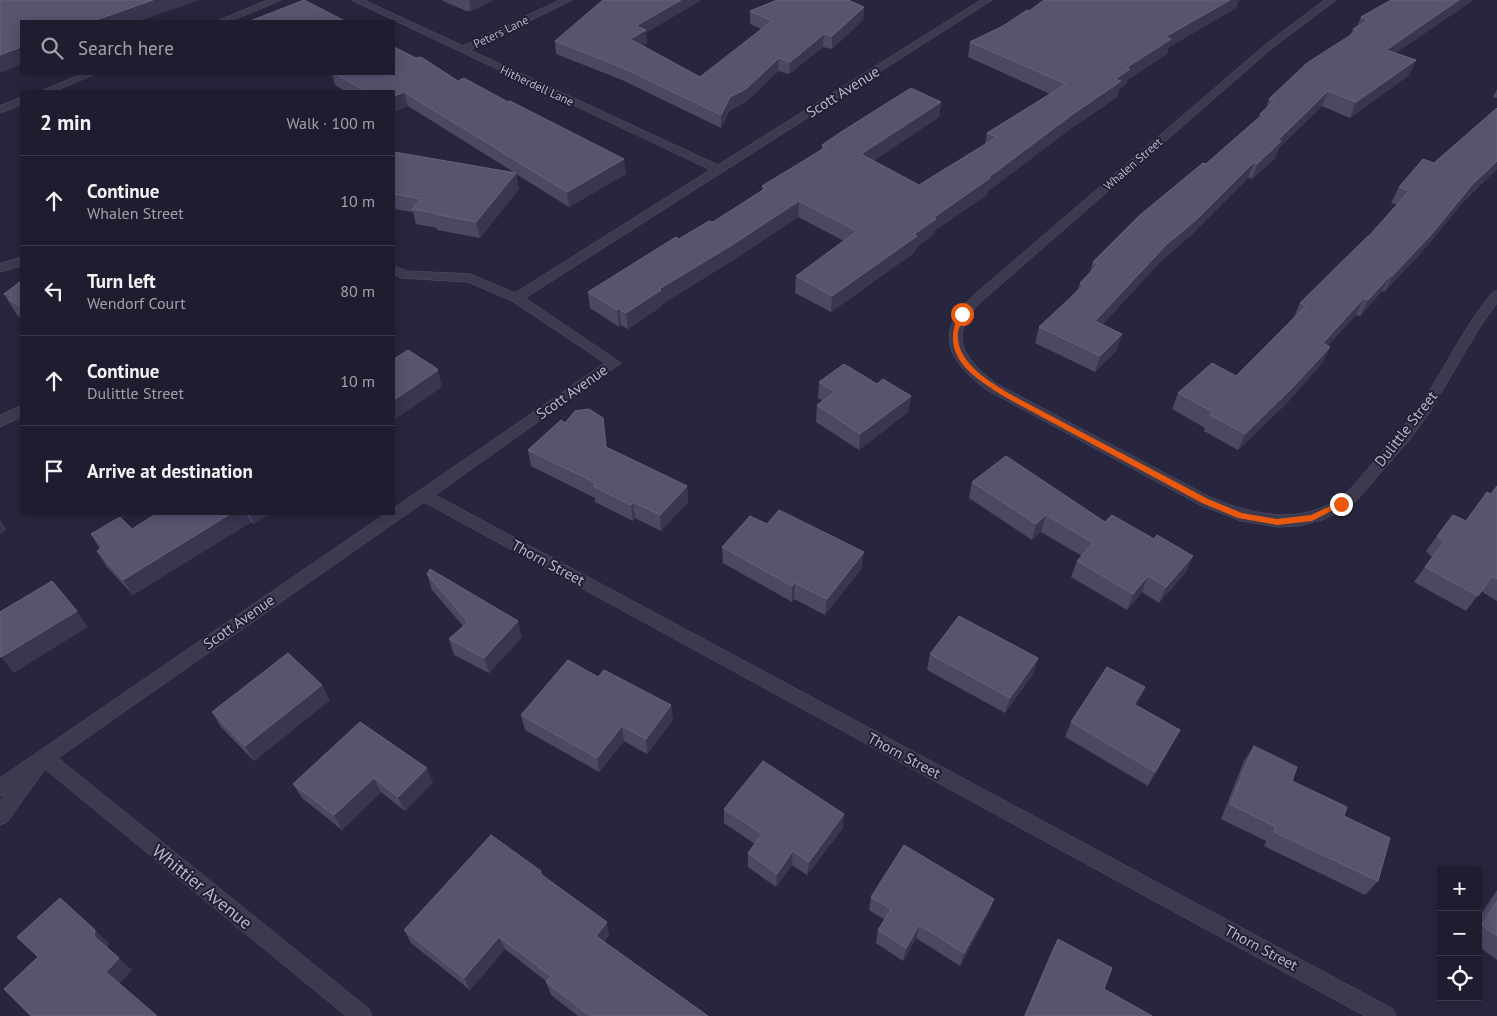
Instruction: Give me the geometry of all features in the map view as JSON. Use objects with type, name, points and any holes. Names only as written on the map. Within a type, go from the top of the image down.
[{"type":"street","points":[[225,20],[276,0]]},
{"type":"street","name":"Hitherdell Lane","points":[[357,0],[719,170]]},
{"type":"street","name":"Peters Lane","points":[[462,50],[567,0]]},
{"type":"street","name":"Scott Avenue","points":[[395,514],[614,363],[516,298],[987,0]]},
{"type":"street","name":"Whalen Street","points":[[956,343],[955,332],[958,322],[962,314],[978,298],[1268,46],[1331,0]]},
{"type":"street","points":[[50,90],[87,75]]},
{"type":"street","points":[[0,110],[20,101]]},
{"type":"street","points":[[0,268],[20,262]]},
{"type":"street","points":[[395,270],[405,275],[470,278],[516,298]]},
{"type":"street","name":"Dulittle Street","points":[[956,343],[958,351],[972,370],[992,387],[1220,509],[1257,520],[1277,522],[1312,518],[1341,504],[1352,495],[1408,432],[1429,403],[1472,326],[1497,295]]},
{"type":"street","points":[[0,422],[20,412]]},
{"type":"street","name":"Thorn Street","points":[[423,495],[1386,1016]]},
{"type":"street","name":"Scott Avenue","points":[[0,788],[42,757],[394,515]]},
{"type":"street","points":[[0,816],[42,757]]},
{"type":"street","name":"Whittier Avenue","points":[[42,757],[362,1016]]},
{"type":"building","points":[[0,0],[153,0],[96,20],[20,20],[20,47],[0,55]]},
{"type":"building","points":[[304,0],[343,20],[253,20]]},
{"type":"building","points":[[603,0],[681,0],[636,26],[646,30],[630,39],[700,77],[772,21],[750,11],[777,0],[848,0],[864,7],[832,36],[824,34],[790,62],[779,58],[746,89],[730,97],[721,115],[621,67],[555,41]]},
{"type":"building","points":[[1044,0],[1230,0],[1165,37],[1171,39],[1126,68],[1130,69],[1115,79],[1121,81],[1073,114],[990,178],[933,218],[936,219],[914,234],[917,236],[832,296],[796,276],[857,231],[799,201],[732,245],[659,289],[661,290],[626,313],[619,309],[617,310],[588,292],[676,237],[679,239],[709,221],[713,222],[766,188],[762,186],[826,147],[822,145],[841,132],[911,88],[941,102],[861,154],[919,185],[997,137],[987,133],[1066,84],[970,42],[1003,26]]},
{"type":"building","points":[[1391,0],[1459,0],[1386,50],[1416,60],[1356,102],[1328,91],[1278,140],[1281,141],[1257,164],[1254,162],[1197,219],[1166,245],[1095,321],[1122,334],[1100,356],[1039,327],[1084,285],[1080,283],[1098,264],[1093,262],[1140,215],[1203,163],[1206,164],[1262,115],[1260,114],[1274,101],[1269,99],[1307,63],[1357,31],[1353,29],[1369,20],[1361,17]]},
{"type":"building","points":[[395,48],[416,58],[421,57],[458,81],[464,78],[508,102],[510,101],[624,159],[567,192],[404,92],[395,96],[395,90],[363,90],[338,75],[395,75]]},
{"type":"building","points":[[1497,108],[1497,161],[1472,185],[1429,237],[1392,276],[1368,300],[1364,298],[1323,343],[1330,347],[1294,386],[1245,434],[1210,415],[1213,412],[1178,393],[1212,363],[1236,376],[1306,306],[1300,303],[1369,236],[1409,191],[1399,187],[1423,159],[1434,163]]},
{"type":"building","points":[[395,152],[516,173],[476,222],[412,209],[421,199],[395,194]]},
{"type":"building","points":[[20,282],[20,306],[8,299],[12,296],[4,294]]},
{"type":"building","points":[[408,350],[438,370],[395,399],[395,358]]},
{"type":"building","points":[[844,364],[877,384],[883,379],[911,396],[860,434],[817,405],[835,392],[819,382]]},
{"type":"building","points":[[589,409],[603,418],[606,447],[687,486],[660,515],[633,502],[631,505],[593,486],[596,483],[528,450],[561,420],[565,423],[575,411]]},
{"type":"building","points":[[1006,456],[1105,522],[1112,515],[1154,539],[1157,535],[1193,556],[1166,587],[1148,576],[1133,594],[1077,561],[1093,543],[1046,515],[1036,524],[972,482]]},
{"type":"building","points":[[1497,486],[1497,579],[1492,576],[1478,596],[1425,567],[1444,542],[1437,536],[1453,515],[1466,521],[1487,492],[1491,494]]},
{"type":"building","points":[[779,510],[864,552],[827,599],[795,583],[792,586],[722,547],[750,516],[767,524]]},
{"type":"building","points":[[154,515],[228,515],[123,580],[97,551],[103,547],[91,534],[120,517],[132,529]]},
{"type":"building","points":[[430,569],[518,621],[484,658],[449,639],[468,622],[427,574]]},
{"type":"building","points":[[52,581],[77,611],[1,657],[0,612]]},
{"type":"building","points":[[959,616],[1038,658],[1010,698],[930,654]]},
{"type":"building","points":[[288,653],[322,685],[245,746],[212,712]]},
{"type":"building","points":[[568,660],[598,677],[604,670],[671,705],[646,739],[622,726],[597,758],[521,715]]},
{"type":"building","points":[[1107,667],[1145,687],[1134,704],[1180,730],[1155,772],[1071,722]]},
{"type":"building","points":[[360,722],[427,768],[398,797],[374,778],[334,815],[293,784]]},
{"type":"building","points":[[1254,746],[1297,767],[1292,781],[1347,807],[1344,816],[1390,838],[1378,881],[1274,832],[1276,827],[1230,804]]},
{"type":"building","points":[[763,761],[844,814],[809,862],[793,851],[777,874],[748,853],[762,834],[724,809]]},
{"type":"building","points":[[491,835],[541,871],[539,873],[607,922],[596,936],[708,1016],[590,1016],[546,982],[551,976],[499,937],[464,978],[404,930]]},
{"type":"building","points":[[904,845],[994,899],[964,953],[919,925],[906,948],[878,930],[891,909],[871,897]]},
{"type":"building","points":[[60,898],[95,930],[94,936],[119,958],[106,972],[157,1016],[31,1016],[4,989],[38,957],[17,937]]},
{"type":"building","points":[[1497,901],[1497,936],[1482,925]]},
{"type":"building","points":[[1058,939],[1112,968],[1104,989],[1152,1016],[1025,1016]]},
{"type":"route","points":[[962,314],[955,332],[958,351],[964,361],[981,379],[992,387],[1220,509],[1257,520],[1295,522],[1312,518],[1341,504]]}]
